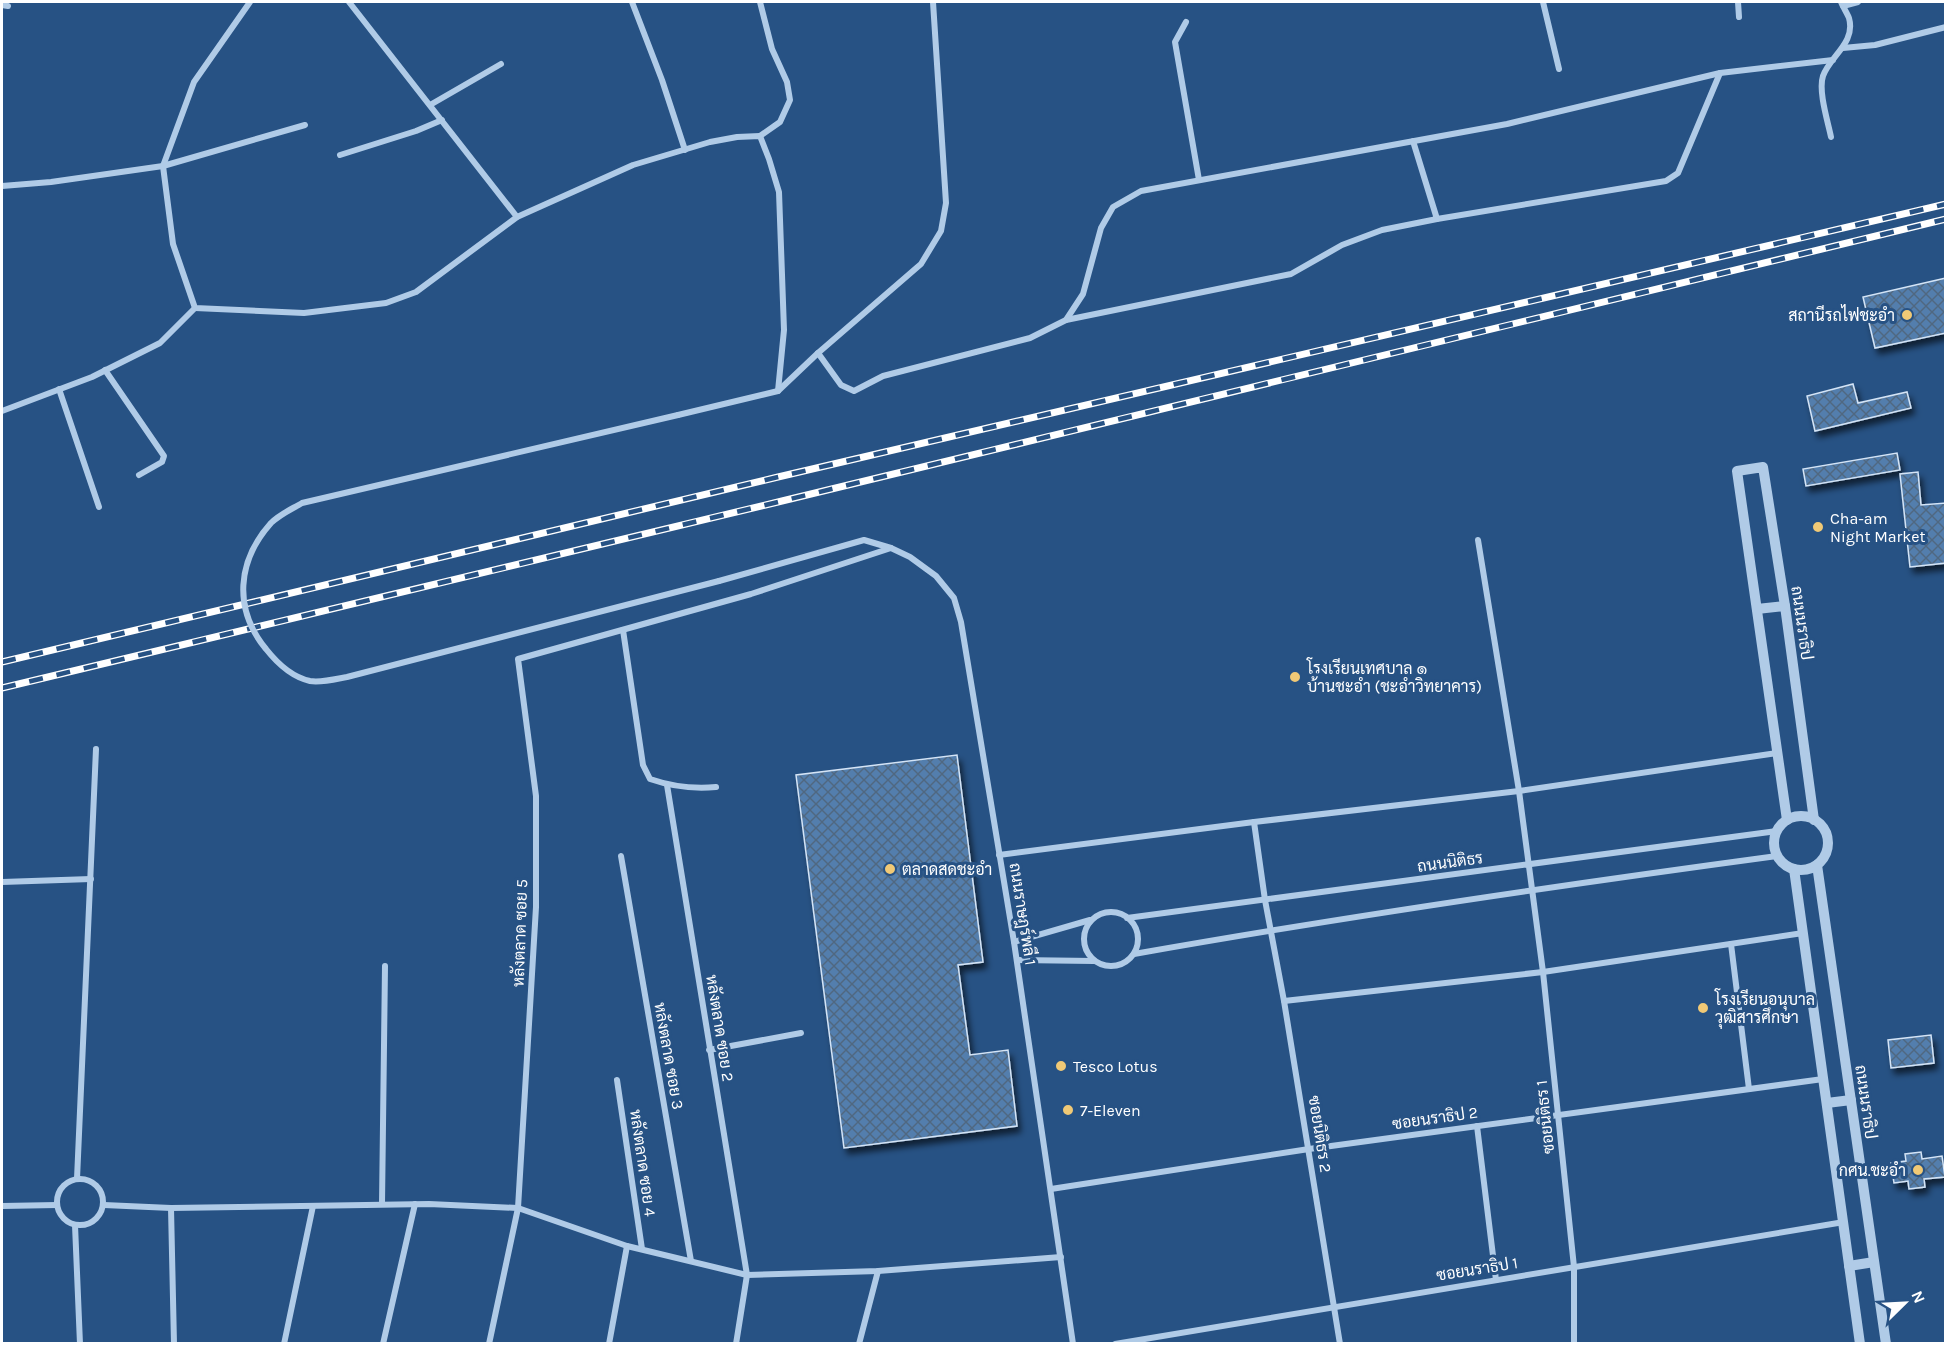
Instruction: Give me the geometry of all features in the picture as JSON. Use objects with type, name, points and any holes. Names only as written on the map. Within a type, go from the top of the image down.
[{"type":"street","points":[[195,308],[173,244],[163,166],[194,82],[250,2]]},
{"type":"street","points":[[349,2],[517,217]]},
{"type":"street","points":[[632,2],[662,80],[685,150]]},
{"type":"street","points":[[2,411],[105,370],[160,343],[195,308],[304,313],[386,303],[416,292],[517,217],[633,165],[736,137],[760,136],[780,122],[790,100],[787,82],[772,49],[760,2]]},
{"type":"street","points":[[778,391],[818,353],[921,264],[941,231],[946,203],[933,2]]},
{"type":"street","points":[[1543,2],[1559,69]]},
{"type":"street","points":[[1738,2],[1739,17]]},
{"type":"street","points":[[1831,137],[1822,83],[1823,76],[1843,48],[1850,32],[1848,15],[1842,4],[1858,2]]},
{"type":"street","points":[[1186,22],[1175,42],[1199,180]]},
{"type":"street","points":[[1843,48],[1875,45],[1946,27]]},
{"type":"street","points":[[1066,320],[1083,294],[1101,228],[1113,207],[1141,191],[1507,124],[1720,73],[1833,60]]},
{"type":"street","points":[[430,105],[501,64]]},
{"type":"street","points":[[818,353],[841,384],[854,391],[883,376],[1030,338],[1066,320],[1291,274],[1342,245],[1382,230],[1666,181],[1678,173],[1720,73]]},
{"type":"street","points":[[340,154],[416,131],[442,120]]},
{"type":"street","points":[[2,186],[51,182],[163,166],[305,125]]},
{"type":"street","points":[[760,136],[779,192],[784,330],[778,391]]},
{"type":"street","points":[[1413,141],[1437,219]]},
{"type":"street","points":[[105,370],[164,456],[162,462],[139,475]]},
{"type":"street","points":[[59,389],[99,507]]},
{"type":"street","name":"ถนนราษฎร์พลี 1","points":[[778,391],[302,503],[272,523],[257,543],[246,564],[242,584],[249,620],[256,637],[273,658],[290,671],[313,682],[346,677],[719,581],[864,540],[891,548],[910,557],[936,576],[954,598],[961,622],[1017,960],[1073,1344]]},
{"type":"street","name":"ถนนนราธิป","points":[[1757,609],[1737,471],[1763,467],[1785,606],[1814,820]]},
{"type":"street","name":"ซอยนิติธร 1","points":[[1478,540],[1519,791],[1544,972],[1574,1267],[1574,1344]]},
{"type":"street","points":[[716,787],[693,789],[667,785],[650,779],[643,765],[623,630],[752,594],[891,548]]},
{"type":"street","points":[[1785,606],[1757,609],[1787,820]]},
{"type":"street","name":"หลังตลาด ซอย 5","points":[[489,1344],[518,1208],[536,919],[536,796],[518,659],[623,630]]},
{"type":"street","points":[[77,1179],[96,749]]},
{"type":"street","points":[[999,855],[1519,791],[1778,753]]},
{"type":"street","name":"หลังตลาด ซอย 2","points":[[667,785],[747,1275],[736,1344]]},
{"type":"street","points":[[1801,816],[1814,820],[1823,828],[1828,845],[1826,854],[1817,865],[1806,870],[1794,869],[1781,862],[1774,844],[1777,831],[1787,820],[1801,816]]},
{"type":"street","name":"ซอยนิติธร 2","points":[[1254,822],[1265,900],[1284,1001],[1340,1344]]},
{"type":"street","name":"ถนนนิติธร","points":[[1127,918],[1777,831]]},
{"type":"street","name":"หลังตลาด ซอย 3","points":[[621,856],[691,1261]]},
{"type":"street","points":[[1134,954],[1532,889],[1777,856]]},
{"type":"street","name":"ถนนนราธิป","points":[[1817,865],[1886,1344]]},
{"type":"street","points":[[1794,869],[1860,1344]]},
{"type":"street","points":[[2,882],[92,879]]},
{"type":"street","points":[[1014,942],[1090,920],[1106,912],[1115,912],[1127,918],[1136,927],[1138,945],[1128,961],[1120,965],[1102,965],[1094,961],[1088,954],[1083,937],[1090,920]]},
{"type":"street","points":[[1284,1001],[1544,972],[1803,933]]},
{"type":"street","points":[[1731,944],[1749,1089]]},
{"type":"street","points":[[1017,960],[1094,961]]},
{"type":"street","points":[[382,1204],[385,966]]},
{"type":"street","points":[[709,1050],[801,1033]]},
{"type":"street","name":"ซอยนราธิป 2","points":[[1051,1189],[1309,1149],[1823,1079]]},
{"type":"street","name":"หลังตลาด ซอย 4","points":[[617,1080],[642,1249]]},
{"type":"street","points":[[1827,1103],[1851,1100]]},
{"type":"street","points":[[1477,1126],[1496,1280]]},
{"type":"street","points":[[77,1179],[92,1182],[98,1187],[104,1204],[94,1221],[82,1225],[75,1225],[63,1218],[57,1205],[62,1188],[77,1179]]},
{"type":"street","points":[[104,1204],[171,1208],[382,1204],[518,1208],[627,1246],[747,1275],[878,1271],[1061,1257]]},
{"type":"street","points":[[382,1344],[415,1204]]},
{"type":"street","points":[[2,1206],[57,1205]]},
{"type":"street","points":[[284,1344],[313,1206]]},
{"type":"street","points":[[171,1208],[174,1344]]},
{"type":"street","name":"ซอยนราธิป 1","points":[[1115,1344],[1844,1222]]},
{"type":"street","points":[[75,1225],[80,1344]]},
{"type":"street","points":[[609,1344],[627,1246]]},
{"type":"street","points":[[1850,1266],[1874,1262]]},
{"type":"street","points":[[859,1344],[878,1271]]},
{"type":"building","name":"สถานีรถไฟชะอำ","points":[[1946,278],[1946,333],[1875,348],[1863,297]]},
{"type":"building","points":[[1853,384],[1858,403],[1907,392],[1911,408],[1815,431],[1807,396]]},
{"type":"building","points":[[1897,453],[1900,470],[1806,486],[1803,469]]},
{"type":"building","points":[[1918,472],[1921,505],[1946,503],[1946,563],[1910,567],[1900,474]]},
{"type":"building","name":"ตลาดสดชะอำ","points":[[957,755],[983,962],[958,965],[970,1055],[1008,1050],[1017,1126],[844,1148],[796,775]]},
{"type":"building","points":[[1931,1035],[1934,1063],[1891,1068],[1888,1040]]},
{"type":"building","name":"กศน.ชะอำ","points":[[1921,1152],[1922,1159],[1942,1156],[1945,1177],[1924,1179],[1925,1187],[1909,1189],[1908,1181],[1894,1183],[1891,1163],[1906,1161],[1905,1154]]},
{"type":"railway","points":[[2,662],[778,477],[1946,204]]},
{"type":"railway","points":[[2,688],[1946,219]]},
{"type":"place","name":"สถานีรถไฟชะอำ","points":[[1907,315]]},
{"type":"place","name":"Cha-am Night Market","points":[[1818,527]]},
{"type":"place","name":"โรงเรียนเทศบาล ๑ บ้านชะอำ (ชะอำวิทยาคาร)","points":[[1295,677]]},
{"type":"place","name":"ตลาดสดชะอำ","points":[[890,869]]},
{"type":"place","name":"โรงเรียนอนุบาล วุฒิสารศึกษา","points":[[1703,1008]]},
{"type":"place","name":"Tesco Lotus","points":[[1061,1066]]},
{"type":"place","name":"7-Eleven","points":[[1068,1110]]},
{"type":"place","name":"กศน.ชะอำ","points":[[1918,1170]]}]
